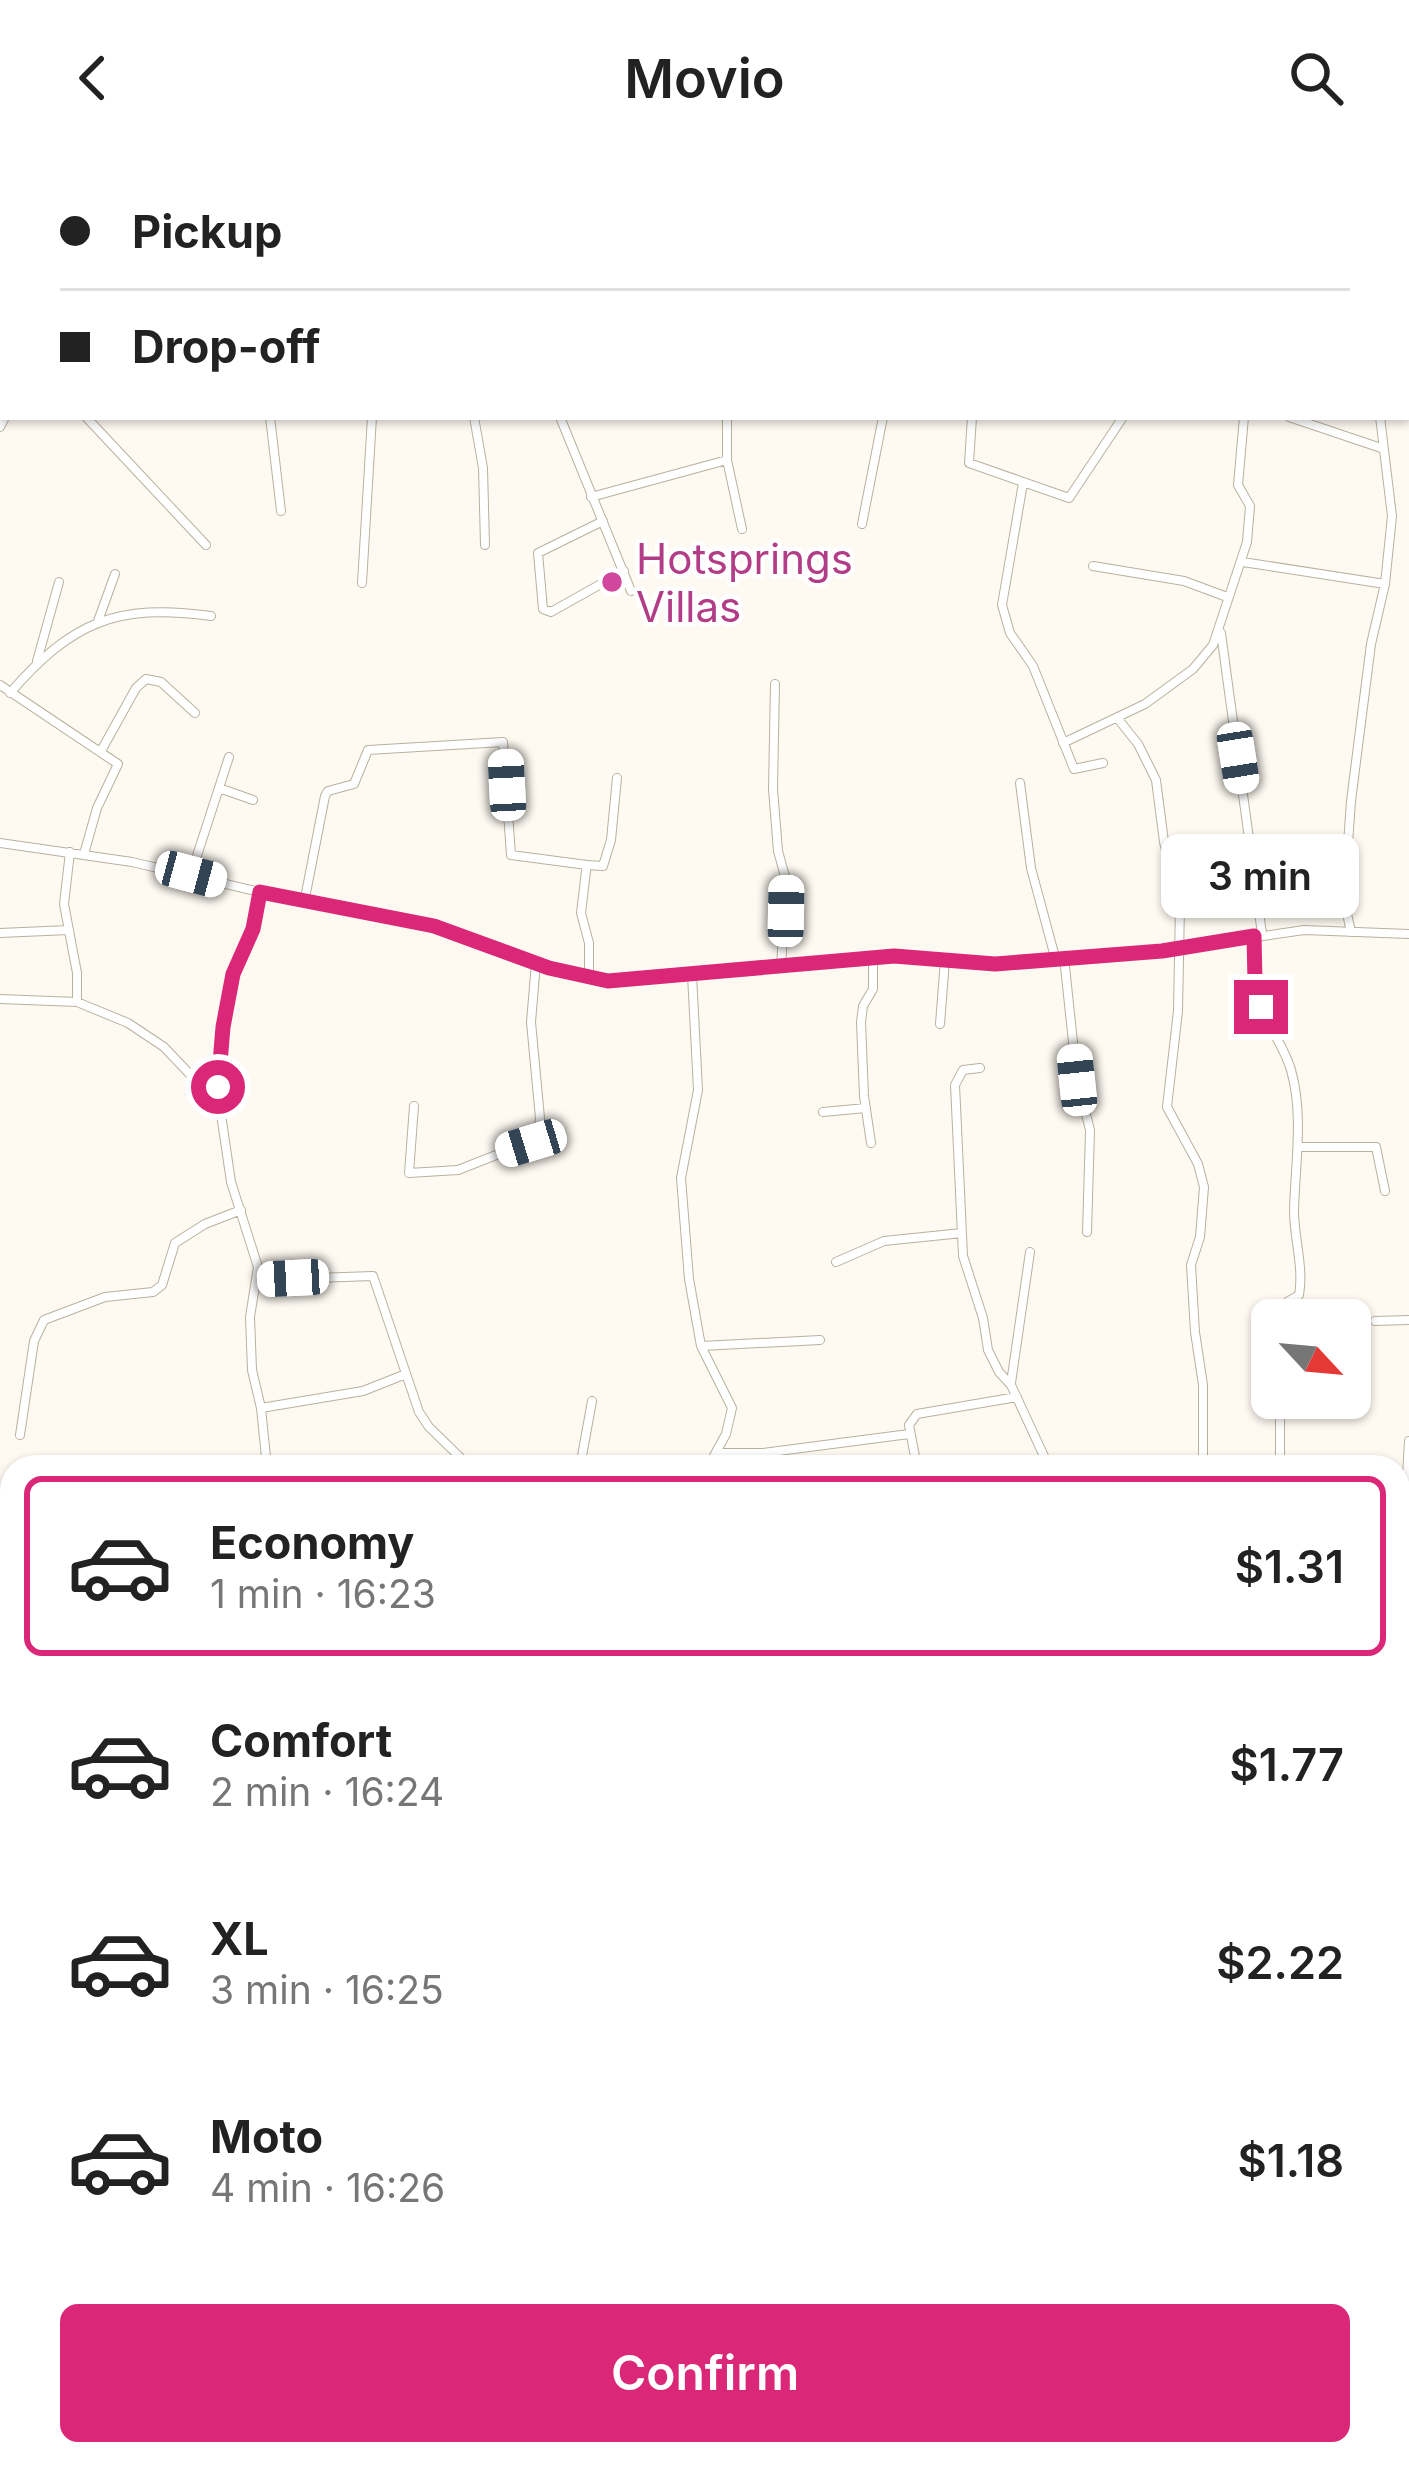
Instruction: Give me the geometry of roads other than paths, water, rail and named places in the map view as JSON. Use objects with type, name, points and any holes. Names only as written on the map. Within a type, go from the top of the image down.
[{"type":"street","points":[[94,420],[206,545]]},
{"type":"street","points":[[270,420],[281,511]]},
{"type":"street","points":[[362,583],[372,420]]},
{"type":"street","points":[[475,420],[483,468],[485,545]]},
{"type":"street","points":[[561,420],[631,591]]},
{"type":"street","points":[[727,420],[728,460],[742,530]]},
{"type":"street","points":[[862,524],[882,420]]},
{"type":"street","points":[[972,420],[969,463],[1069,498],[1121,420]]},
{"type":"street","points":[[1063,743],[1118,718],[1192,669],[1220,631],[1227,597],[1243,562],[1250,515],[1238,485],[1244,420]]},
{"type":"street","points":[[1296,420],[1382,448]]},
{"type":"street","points":[[1352,932],[1344,900],[1351,801],[1392,516],[1380,420]]},
{"type":"street","points":[[591,496],[728,460]]},
{"type":"street","points":[[1023,484],[1004,616],[1033,666],[1076,770],[1102,763]]},
{"type":"street","points":[[603,521],[538,553],[543,610],[551,613],[624,571]]},
{"type":"street","points":[[1243,562],[1385,584]]},
{"type":"street","points":[[1093,566],[1184,581],[1227,597]]},
{"type":"street","points":[[98,621],[115,574]]},
{"type":"street","points":[[37,662],[59,582]]},
{"type":"street","points":[[10,693],[37,662],[98,621],[141,611],[211,616]]},
{"type":"street","points":[[1220,631],[1258,935],[1255,982],[1293,1082],[1298,1147],[1294,1211],[1301,1281],[1299,1295],[1293,1299]]},
{"type":"street","points":[[101,751],[140,681],[160,682],[196,713]]},
{"type":"street","points":[[776,684],[773,789],[778,851],[786,880],[781,968]]},
{"type":"street","points":[[0,685],[118,764],[97,808],[84,854]]},
{"type":"street","points":[[1118,718],[1138,744],[1158,786],[1164,842],[1180,905],[1178,1011],[1167,1107],[1198,1164],[1204,1187],[1200,1237],[1191,1265],[1203,1384],[1203,1455]]},
{"type":"street","points":[[304,898],[325,796],[354,784],[368,750],[502,742],[511,855],[587,865],[604,866],[617,778]]},
{"type":"street","points":[[191,874],[229,757]]},
{"type":"street","points":[[1020,783],[1031,868],[1060,957],[1077,1080],[1090,1130],[1087,1232]]},
{"type":"street","points":[[219,788],[253,800]]},
{"type":"street","points":[[0,843],[191,874],[434,926],[536,963],[608,981],[873,959],[995,964],[1179,950],[1304,930],[1409,934]]},
{"type":"street","points":[[70,852],[64,904],[77,973],[76,1002]]},
{"type":"street","points":[[587,865],[581,914],[589,943],[589,977]]},
{"type":"street","points":[[260,892],[253,929],[233,974],[223,1027],[219,1106],[231,1182],[258,1267],[250,1317],[252,1370],[266,1455]]},
{"type":"street","points":[[0,933],[69,930]]},
{"type":"street","points":[[871,1143],[861,1022],[862,1006],[873,989],[873,959]]},
{"type":"street","points":[[940,1024],[944,960]]},
{"type":"street","points":[[414,1106],[409,1173],[458,1170],[537,1139],[540,1118],[531,1022],[536,963]]},
{"type":"street","points":[[692,975],[698,1090],[680,1178],[692,1313],[701,1346],[732,1408],[716,1453],[763,1453],[909,1434]]},
{"type":"street","points":[[0,999],[76,1002],[144,1032],[219,1106]]},
{"type":"street","points":[[980,1068],[963,1070],[955,1085],[963,1256],[988,1350],[1011,1385],[1044,1455]]},
{"type":"street","points":[[823,1112],[866,1108]]},
{"type":"street","points":[[1298,1147],[1376,1147],[1385,1191]]},
{"type":"street","points":[[20,1435],[34,1341],[44,1320],[105,1297],[153,1292],[162,1285],[176,1243],[205,1224],[241,1210]]},
{"type":"street","points":[[836,1262],[884,1241],[962,1233]]},
{"type":"street","points":[[1011,1385],[1030,1252]]},
{"type":"street","points":[[258,1280],[374,1276],[424,1421],[458,1455]]},
{"type":"street","points":[[1375,1321],[1409,1319]]},
{"type":"street","points":[[701,1346],[820,1340]]},
{"type":"street","points":[[261,1408],[363,1391],[406,1374]]},
{"type":"street","points":[[914,1455],[909,1425],[917,1414],[1017,1397]]},
{"type":"street","points":[[582,1455],[592,1401]]},
{"type":"street","points":[[1280,1419],[1280,1455]]},
{"type":"place","name":"Hotsprings Villas","points":[[612,582]]}]
